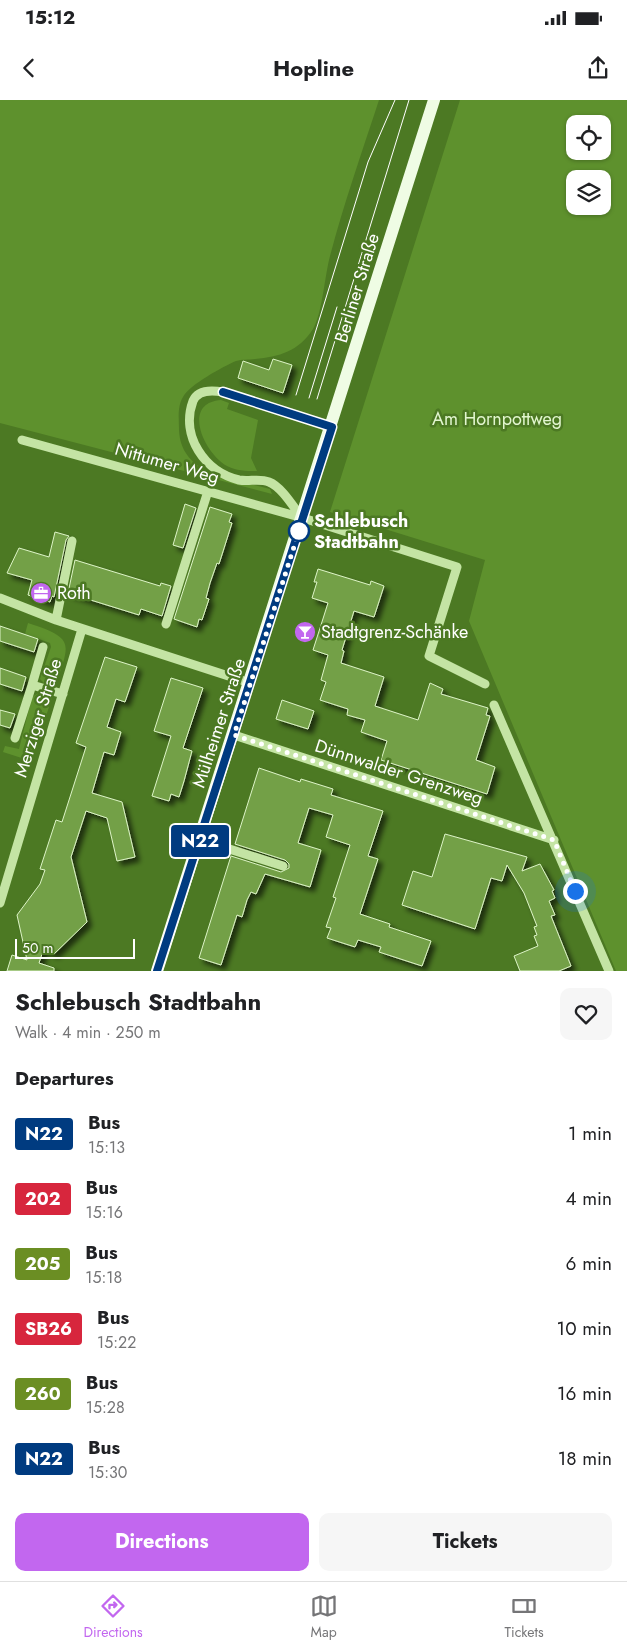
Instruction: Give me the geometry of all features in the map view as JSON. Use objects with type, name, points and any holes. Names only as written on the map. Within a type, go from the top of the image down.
[{"type":"main road","name":"Berliner Straße","points":[[313,486],[434,100]]},
{"type":"main road","name":"Mülheimer Straße","points":[[158,971],[313,486]]},
{"type":"street","points":[[332,427],[213,390],[197,396],[190,414],[191,435],[199,454],[209,466],[224,476],[241,481],[260,480],[271,482],[302,518],[457,567],[430,656],[485,684]]},
{"type":"street","name":"Nittumer Weg","points":[[22,440],[302,518]]},
{"type":"street","points":[[166,624],[208,491]]},
{"type":"street","points":[[56,620],[72,541]]},
{"type":"street","points":[[0,598],[82,629],[250,683]]},
{"type":"street","name":"Merziger Straße","points":[[0,903],[82,629]]},
{"type":"street","points":[[15,738],[44,647]]},
{"type":"street","points":[[32,685],[63,694]]},
{"type":"street","points":[[494,705],[554,840],[609,971]]},
{"type":"street","name":"Dünnwalder Grenzweg","points":[[234,735],[554,840]]},
{"type":"street","points":[[201,840],[283,866]]},
{"type":"green space","points":[[0,100],[379,100],[335,236],[319,314],[313,329],[301,343],[288,352],[272,357],[236,361],[216,371],[192,387],[183,397],[180,405],[179,430],[182,446],[189,458],[200,467],[212,473],[270,489],[272,494],[0,423]]},
{"type":"green space","name":"Am Hornpottweg","points":[[460,100],[627,100],[627,971],[616,971],[469,621],[485,560],[330,512]]},
{"type":"green space","points":[[221,400],[229,403],[227,409],[258,420],[251,458],[257,471],[230,468],[218,460],[204,440],[199,419],[202,410],[209,403]]},
{"type":"green space","points":[[28,623],[55,634],[62,639],[65,645],[64,661],[55,688],[45,684],[40,679],[51,647],[50,643],[25,634]]},
{"type":"green space","points":[[40,692],[52,698],[31,761],[3,752],[5,746],[19,749],[32,697]]},
{"type":"building","points":[[273,359],[292,365],[283,393],[238,378],[243,361],[269,370]]},
{"type":"building","points":[[185,504],[196,508],[183,548],[173,545]]},
{"type":"building","points":[[210,507],[232,514],[229,522],[232,523],[219,564],[217,563],[210,583],[206,598],[209,599],[202,620],[199,619],[197,627],[174,619]]},
{"type":"building","points":[[55,532],[69,536],[66,540],[54,597],[52,596],[50,602],[28,595],[32,580],[7,573],[19,548],[49,557]]},
{"type":"building","points":[[75,560],[160,586],[161,583],[171,586],[162,616],[141,609],[139,615],[68,593]]},
{"type":"building","points":[[318,569],[370,585],[371,581],[384,586],[374,617],[354,611],[342,650],[344,651],[341,663],[384,677],[375,706],[418,720],[430,683],[443,689],[441,694],[488,708],[486,715],[490,716],[476,760],[495,767],[487,794],[381,760],[387,741],[361,732],[365,720],[347,715],[348,709],[320,700],[326,682],[321,680],[328,655],[313,650],[328,603],[312,598],[317,582],[314,582]]},
{"type":"building","points":[[0,626],[38,639],[34,652],[0,641]]},
{"type":"building","points":[[105,657],[137,667],[125,702],[116,699],[107,727],[121,732],[114,755],[104,752],[92,793],[122,802],[135,857],[117,861],[107,818],[86,811],[71,857],[87,922],[54,954],[44,948],[39,963],[54,968],[54,971],[7,971],[12,955],[27,960],[17,915],[40,884],[45,870],[40,869],[56,820],[62,822],[86,747],[76,743]]},
{"type":"building","points":[[0,668],[26,677],[22,691],[0,684]]},
{"type":"building","points":[[171,678],[203,688],[183,748],[192,751],[184,781],[179,797],[171,794],[169,801],[152,796],[171,736],[154,731]]},
{"type":"building","points":[[282,700],[314,711],[308,729],[276,719]]},
{"type":"building","points":[[0,710],[15,714],[10,728],[0,725]]},
{"type":"building","points":[[259,768],[300,782],[301,779],[333,789],[331,795],[383,811],[368,856],[378,859],[360,914],[390,924],[389,927],[431,941],[422,966],[379,952],[381,947],[358,940],[355,947],[327,938],[331,928],[326,927],[336,898],[333,897],[350,845],[326,837],[333,815],[309,808],[298,843],[321,850],[310,887],[265,874],[256,894],[251,892],[242,917],[237,915],[221,965],[199,958],[231,856],[281,872],[289,868],[289,864],[285,860],[235,844]]},
{"type":"building","points":[[445,834],[527,857],[522,871],[540,864],[554,890],[552,891],[555,898],[549,901],[555,915],[551,916],[571,966],[559,971],[520,971],[514,956],[538,946],[534,936],[537,935],[534,927],[537,926],[524,893],[507,865],[502,881],[491,878],[475,929],[402,905],[413,871],[432,877]]},
{"type":"tram line","points":[[296,395],[368,162],[395,100]]},
{"type":"tram line","points":[[317,399],[409,100]]},
{"type":"tram line","points":[[309,398],[337,307]]},
{"type":"bus line","name":"N22","points":[[157,971],[201,840],[332,427],[223,392]]},
{"type":"place","name":"Schlebusch Stadtbahn","points":[[299,531]]},
{"type":"place","name":"Roth","points":[[41,593]]},
{"type":"place","name":"Stadtgrenz-Schänke","points":[[305,632]]},
{"type":"route","points":[[299,531],[234,735],[554,840],[575,891]]}]
